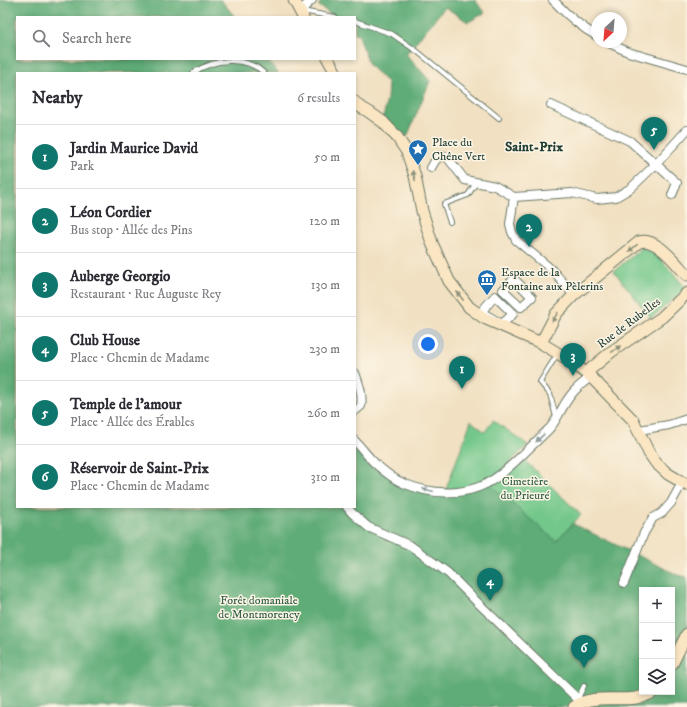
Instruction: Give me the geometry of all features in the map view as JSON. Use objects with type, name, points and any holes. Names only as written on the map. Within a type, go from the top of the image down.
[{"type":"street","points":[[294,0],[302,14],[312,0]]},
{"type":"street","points":[[553,0],[570,17],[591,33]]},
{"type":"street","points":[[620,48],[628,52],[687,69]]},
{"type":"street","points":[[329,60],[335,72]]},
{"type":"street","points":[[356,105],[383,122],[397,137],[407,152],[415,176],[422,211],[432,242],[449,281],[469,307],[484,318],[541,343],[569,360],[588,375],[633,420],[649,453],[656,463],[668,474],[684,484],[662,513],[653,518],[644,533],[624,583]]},
{"type":"street","points":[[551,105],[630,141],[677,183],[672,195]]},
{"type":"street","points":[[431,168],[440,156],[447,157],[465,180],[495,186],[514,197],[572,194],[597,199],[616,197],[632,188],[687,130]]},
{"type":"street","points":[[514,197],[510,224],[516,240],[551,269],[574,295]]},
{"type":"street","points":[[541,343],[556,314],[574,295],[639,242],[653,242],[658,245],[687,275]]},
{"type":"street","name":"Rue de Rubelles","points":[[588,375],[612,352],[662,317],[686,298]]},
{"type":"street","points":[[356,442],[377,465],[402,483],[433,492],[466,491],[480,486],[497,477],[549,429],[576,388],[588,375]]},
{"type":"street","points":[[356,376],[362,400],[361,406],[356,409]]},
{"type":"street","points":[[639,430],[669,425],[687,419]]},
{"type":"street","points":[[348,508],[368,527],[411,546],[448,573],[578,703],[611,700],[635,702],[649,695]]},
{"type":"street","points":[[674,659],[687,634]]},
{"type":"lane","points":[[302,14],[321,15]]},
{"type":"lane","points":[[356,21],[392,34],[412,47],[499,118]]},
{"type":"lane","points":[[195,72],[213,63],[230,61],[253,65],[263,72]]},
{"type":"lane","points":[[450,222],[444,204],[468,195],[476,183]]},
{"type":"lane","points":[[557,419],[550,394],[540,382],[558,353]]},
{"type":"lane","points":[[578,703],[584,686]]},
{"type":"green space","name":"Forêt domaniale de Montmorency","points":[[0,0],[221,0],[234,16],[16,16],[16,60],[268,60],[277,72],[16,72],[16,508],[356,508],[356,443],[402,483],[457,493],[488,483],[556,541],[573,524],[678,575],[687,577],[687,707],[583,707],[584,697],[566,684],[582,703],[574,707],[0,707]]},
{"type":"green space","points":[[324,0],[475,0],[485,13],[468,22],[445,7],[406,54],[430,81],[407,137],[383,119],[387,99],[388,83],[369,65],[359,36],[356,34],[356,16],[333,16],[318,5]]},
{"type":"green space","points":[[643,247],[650,247],[685,287],[682,292],[651,318],[614,271]]},
{"type":"green space","points":[[493,420],[528,445],[499,473],[472,488],[446,489],[471,421],[485,432]]},
{"type":"green space","name":"Cimetière du Prieuré","points":[[522,458],[581,515],[556,541],[356,507],[402,483],[466,493]]},
{"type":"place","name":"Temple de l'amour","points":[[654,150]]},
{"type":"place","name":"Place du Chêne Vert","points":[[418,166]]},
{"type":"place","name":"Léon Cordier","points":[[529,247]]},
{"type":"place","name":"Espace de la Fontaine aux Pèlerins","points":[[487,296]]},
{"type":"place","name":"Auberge Georgio","points":[[573,376]]},
{"type":"place","name":"Jardin Maurice David","points":[[462,389]]},
{"type":"place","name":"Club House","points":[[490,601]]},
{"type":"place","name":"Réservoir de Saint-Prix","points":[[584,668]]},
{"type":"district","name":"Saint-Prix","points":[[534,147]]}]
